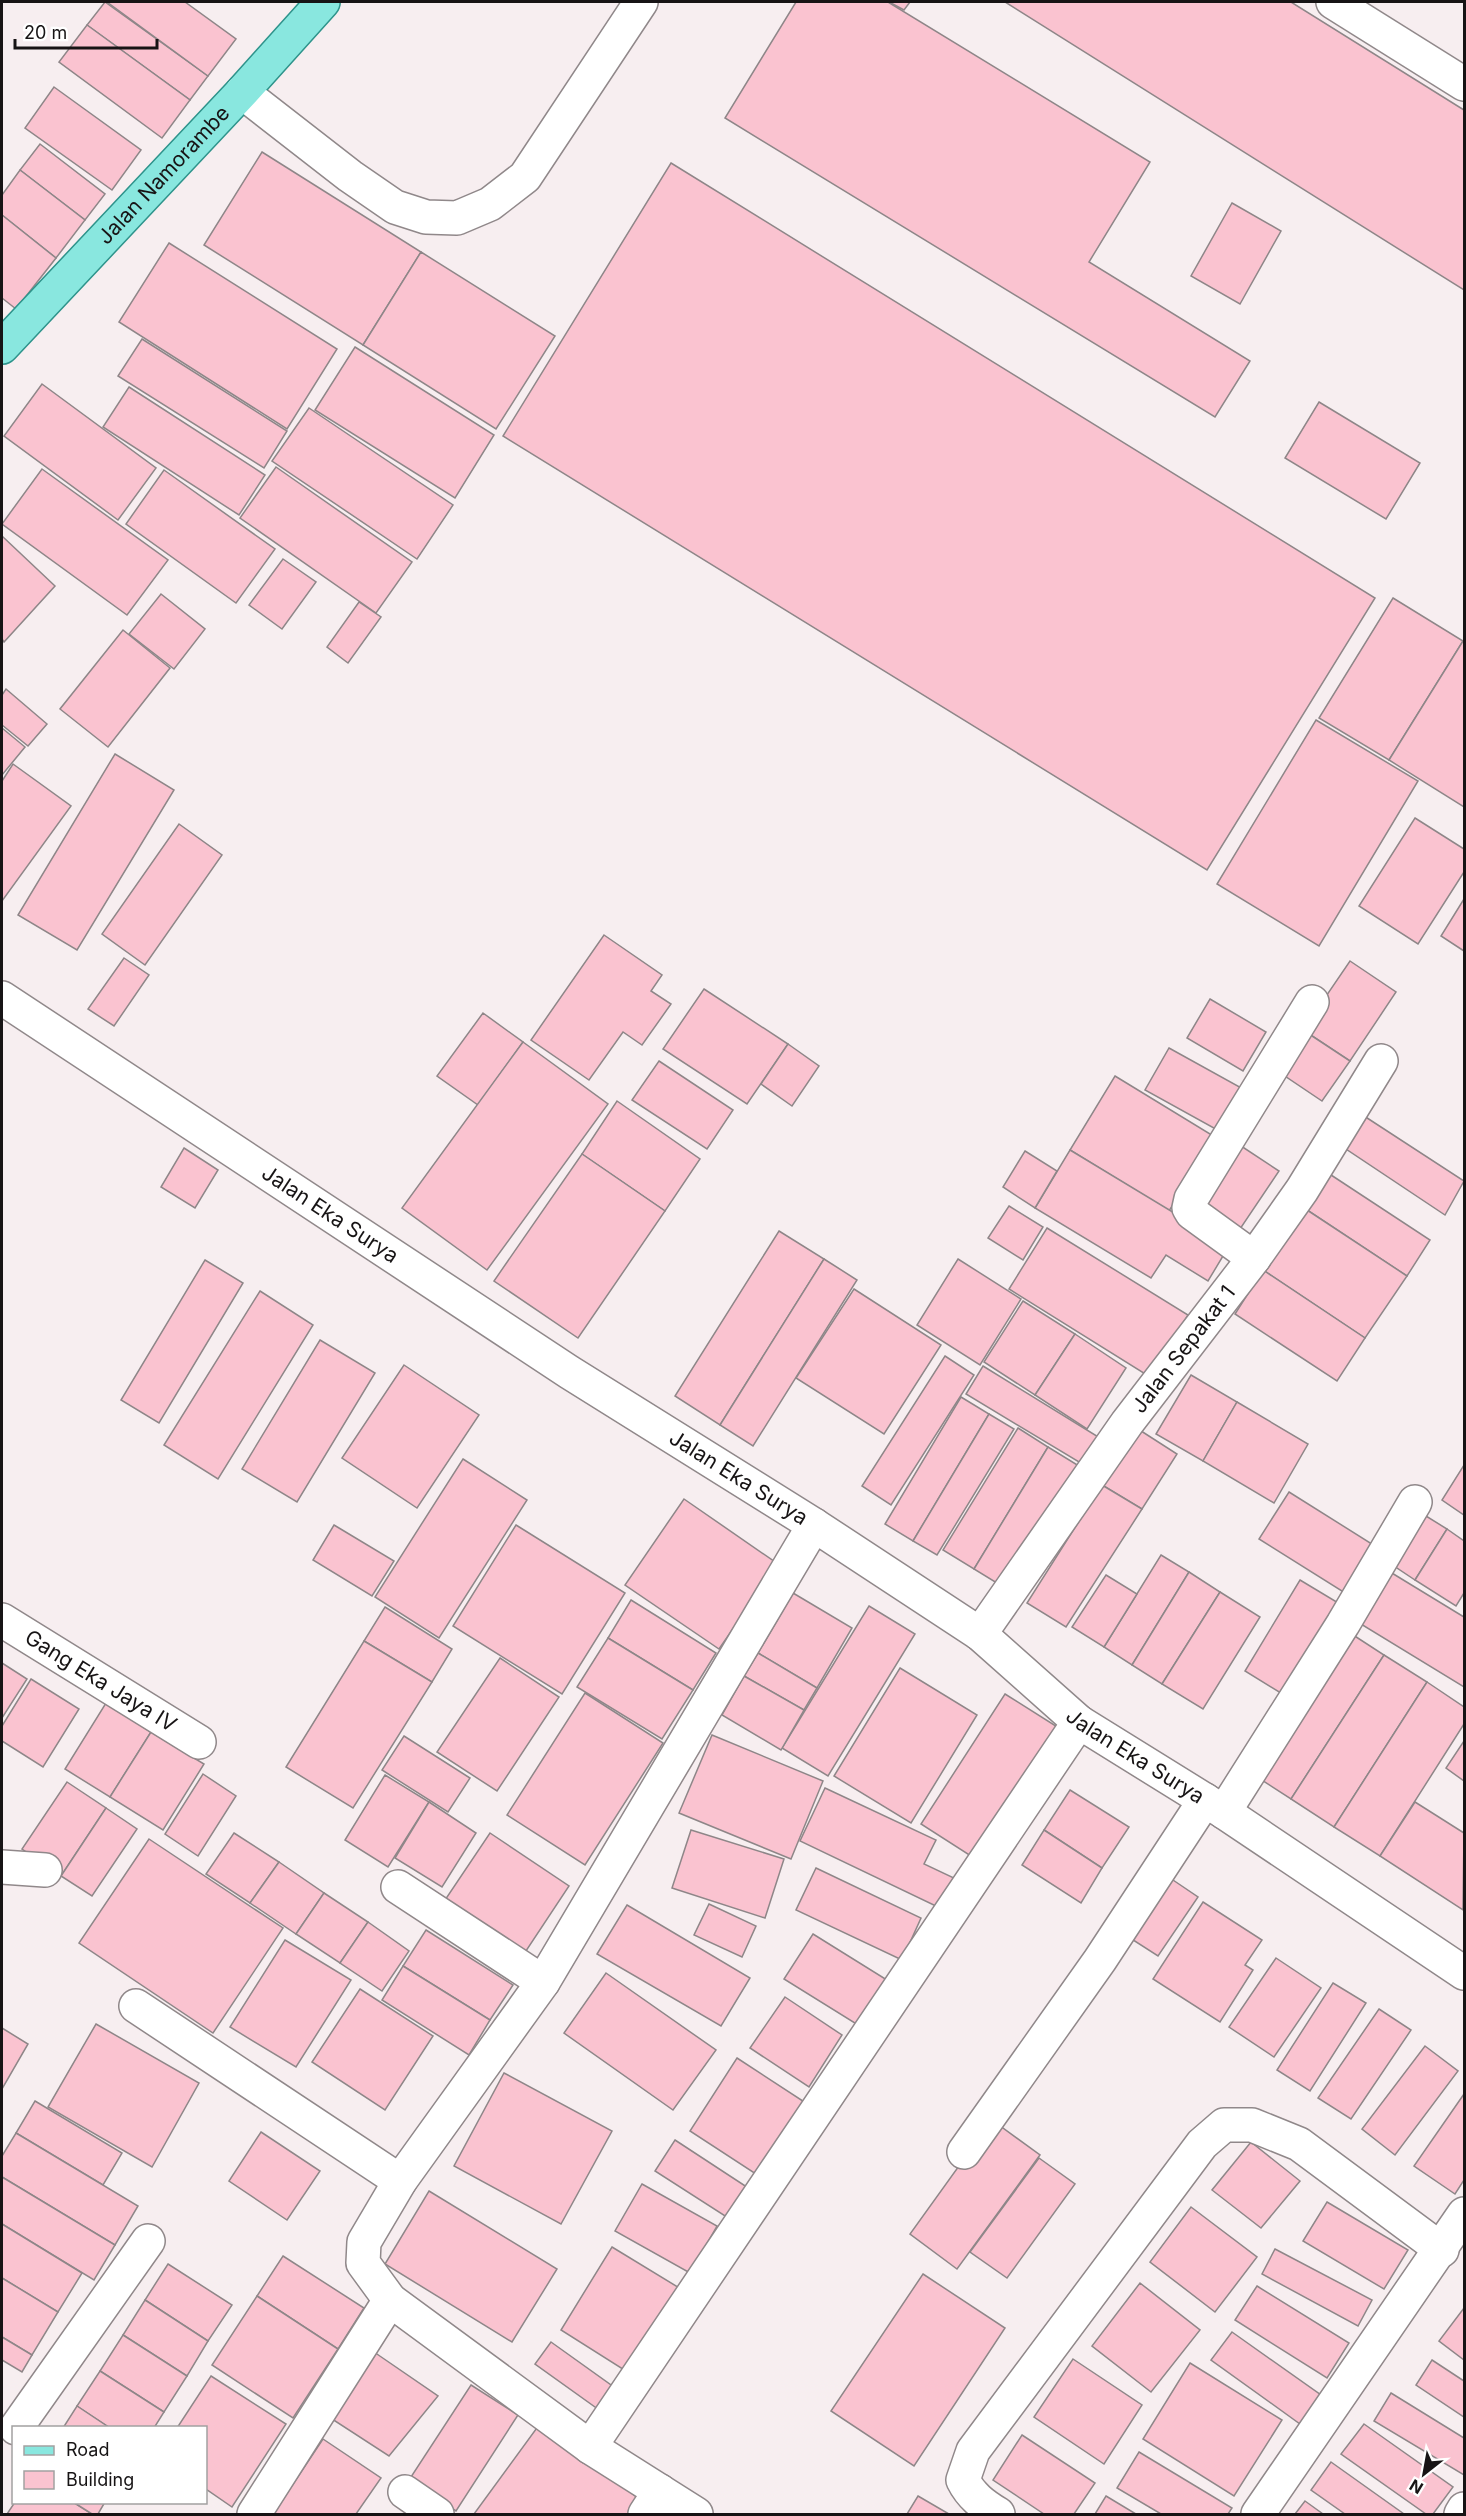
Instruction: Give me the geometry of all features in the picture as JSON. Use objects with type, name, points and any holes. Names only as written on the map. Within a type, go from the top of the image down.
[{"type":"main road","name":"Jalan Namorambe","points":[[2,347],[242,92],[323,2]]},
{"type":"street","points":[[242,92],[341,170],[394,207],[426,217],[457,218],[490,204],[525,177],[641,2]]},
{"type":"street","points":[[1334,2],[1464,84]]},
{"type":"street","name":"Jalan Eka Surya","points":[[2,998],[568,1372],[814,1525],[980,1634],[1080,1722],[1215,1806],[1464,1973]]},
{"type":"street","points":[[1254,1258],[1192,1213],[1191,1199],[1312,1002]]},
{"type":"street","name":"Jalan Sepakat 1","points":[[980,1634],[1126,1423],[1254,1258],[1302,1190],[1381,1061]]},
{"type":"street","points":[[964,2152],[1100,1960],[1215,1806],[1343,1624],[1414,1502]]},
{"type":"street","points":[[696,2514],[653,2503],[590,2446],[390,2300],[363,2263],[364,2242],[400,2181],[543,1982],[814,1525]]},
{"type":"street","name":"Gang Eka Jaya IV","points":[[2,1620],[199,1742]]},
{"type":"street","points":[[590,2446],[1080,1722]]},
{"type":"street","points":[[2,1867],[45,1870]]},
{"type":"street","points":[[398,1887],[543,1982]]},
{"type":"street","points":[[136,2006],[400,2181]]},
{"type":"street","points":[[998,2514],[982,2504],[969,2491],[963,2480],[973,2451],[1202,2144],[1224,2125],[1252,2125],[1299,2144],[1442,2250]]},
{"type":"street","points":[[1258,2514],[1442,2250],[1464,2214]]},
{"type":"street","points":[[17,2426],[148,2241]]},
{"type":"street","points":[[254,2514],[390,2300]]},
{"type":"street","points":[[2,2448],[12,2433]]},
{"type":"street","points":[[405,2492],[437,2514]]},
{"type":"street","points":[[1461,2514],[1464,2509]]},
{"type":"building","points":[[105,2],[208,76],[190,100],[87,25]]},
{"type":"building","points":[[107,2],[185,2],[236,39],[208,76]]},
{"type":"building","points":[[796,2],[888,2],[1150,162],[1089,262],[1250,361],[1215,417],[725,118]]},
{"type":"building","points":[[889,2],[910,2],[904,10]]},
{"type":"building","points":[[1005,2],[1291,2],[1464,110],[1464,290]]},
{"type":"building","points":[[87,25],[190,100],[162,138],[59,62]]},
{"type":"building","points":[[54,87],[141,150],[112,190],[25,128]]},
{"type":"building","points":[[40,144],[105,194],[85,220],[20,170]]},
{"type":"building","points":[[262,152],[421,252],[363,345],[204,245]]},
{"type":"building","points":[[671,163],[1375,598],[1207,870],[503,436]]},
{"type":"building","points":[[20,170],[85,220],[56,258],[2,215],[2,195]]},
{"type":"building","points":[[1232,203],[1281,231],[1240,304],[1191,276]]},
{"type":"building","points":[[2,215],[56,258],[16,309],[2,298]]},
{"type":"building","points":[[169,243],[337,349],[287,429],[119,322]]},
{"type":"building","points":[[421,252],[555,336],[496,429],[363,345]]},
{"type":"building","points":[[142,339],[287,431],[264,468],[118,376]]},
{"type":"building","points":[[355,347],[494,435],[455,498],[315,410]]},
{"type":"building","points":[[42,384],[156,468],[118,520],[4,436]]},
{"type":"building","points":[[129,387],[265,475],[239,515],[103,427]]},
{"type":"building","points":[[1319,402],[1420,463],[1386,519],[1285,458]]},
{"type":"building","points":[[309,408],[453,505],[417,559],[272,461]]},
{"type":"building","points":[[276,467],[412,562],[376,613],[240,518]]},
{"type":"building","points":[[42,469],[168,560],[127,615],[2,524]]},
{"type":"building","points":[[164,470],[275,549],[236,603],[126,524]]},
{"type":"building","points":[[2,536],[55,586],[4,642],[2,639]]},
{"type":"building","points":[[283,559],[316,582],[282,629],[249,605]]},
{"type":"building","points":[[161,594],[205,629],[174,669],[129,634]]},
{"type":"building","points":[[1393,598],[1463,641],[1389,760],[1319,718]]},
{"type":"building","points":[[359,602],[381,617],[348,663],[327,647]]},
{"type":"building","points":[[123,630],[170,668],[108,747],[60,709]]},
{"type":"building","points":[[1463,641],[1464,643],[1464,807],[1389,760]]},
{"type":"building","points":[[6,689],[47,724],[28,746],[2,725],[2,695]]},
{"type":"building","points":[[1316,720],[1418,781],[1319,946],[1217,884]]},
{"type":"building","points":[[2,728],[25,747],[2,775]]},
{"type":"building","points":[[115,754],[174,790],[77,950],[18,915]]},
{"type":"building","points":[[13,764],[71,806],[2,901],[2,781]]},
{"type":"building","points":[[1415,818],[1464,849],[1464,872],[1418,944],[1359,906]]},
{"type":"building","points":[[179,824],[222,855],[145,965],[102,934]]},
{"type":"building","points":[[1464,899],[1464,951],[1441,936]]},
{"type":"building","points":[[604,935],[662,975],[651,991],[671,1004],[642,1045],[623,1032],[589,1080],[531,1040]]},
{"type":"building","points":[[124,958],[149,975],[114,1026],[88,1009]]},
{"type":"building","points":[[1350,961],[1396,992],[1350,1061],[1303,1030]]},
{"type":"building","points":[[704,989],[788,1044],[747,1104],[663,1049]]},
{"type":"building","points":[[1210,999],[1266,1032],[1243,1071],[1187,1038]]},
{"type":"building","points":[[483,1013],[523,1042],[478,1105],[437,1076]]},
{"type":"building","points":[[1303,1030],[1350,1061],[1322,1101],[1276,1070]]},
{"type":"building","points":[[523,1042],[608,1104],[487,1270],[402,1208]]},
{"type":"building","points":[[788,1044],[819,1066],[792,1106],[761,1084]]},
{"type":"building","points":[[1169,1048],[1245,1090],[1221,1132],[1145,1090]]},
{"type":"building","points":[[659,1061],[733,1110],[707,1149],[632,1100]]},
{"type":"building","points":[[1115,1076],[1215,1137],[1169,1211],[1070,1150]]},
{"type":"building","points":[[617,1101],[700,1159],[665,1211],[582,1154]]},
{"type":"building","points":[[1361,1114],[1464,1181],[1445,1215],[1340,1145]]},
{"type":"building","points":[[1235,1142],[1279,1171],[1240,1229],[1196,1200]]},
{"type":"building","points":[[184,1148],[218,1170],[195,1208],[161,1187]]},
{"type":"building","points":[[1070,1150],[1229,1246],[1208,1281],[1166,1255],[1151,1278],[1035,1208]]},
{"type":"building","points":[[1025,1151],[1057,1171],[1035,1208],[1003,1187]]},
{"type":"building","points":[[582,1154],[665,1211],[578,1338],[494,1281]]},
{"type":"building","points":[[1328,1173],[1430,1240],[1407,1276],[1304,1208]]},
{"type":"building","points":[[1009,1206],[1043,1227],[1023,1260],[988,1238]]},
{"type":"building","points":[[1304,1208],[1407,1276],[1365,1338],[1263,1270]]},
{"type":"building","points":[[1047,1228],[1188,1315],[1150,1377],[1009,1289]]},
{"type":"building","points":[[779,1231],[824,1259],[720,1425],[675,1396]]},
{"type":"building","points":[[824,1259],[857,1280],[753,1446],[720,1425]]},
{"type":"building","points":[[958,1259],[1021,1299],[980,1365],[917,1325]]},
{"type":"building","points":[[205,1260],[243,1283],[159,1423],[121,1400]]},
{"type":"building","points":[[1263,1270],[1365,1338],[1337,1381],[1235,1314]]},
{"type":"building","points":[[854,1289],[941,1345],[884,1434],[796,1378]]},
{"type":"building","points":[[260,1291],[313,1325],[218,1479],[164,1445]]},
{"type":"building","points":[[1023,1301],[1075,1334],[1035,1395],[984,1362]]},
{"type":"building","points":[[1075,1334],[1126,1368],[1087,1429],[1035,1395]]},
{"type":"building","points":[[320,1340],[375,1373],[297,1502],[242,1469]]},
{"type":"building","points":[[945,1356],[974,1375],[891,1505],[862,1486]]},
{"type":"building","points":[[404,1365],[479,1415],[417,1508],[342,1458]]},
{"type":"building","points":[[983,1366],[1100,1438],[1084,1465],[966,1394]]},
{"type":"building","points":[[1191,1375],[1237,1402],[1203,1461],[1156,1434]]},
{"type":"building","points":[[961,1397],[989,1414],[913,1541],[885,1524]]},
{"type":"building","points":[[1237,1402],[1308,1444],[1274,1503],[1203,1461]]},
{"type":"building","points":[[989,1414],[1014,1429],[937,1555],[913,1541]]},
{"type":"building","points":[[1018,1428],[1048,1447],[974,1569],[943,1550]]},
{"type":"building","points":[[1138,1429],[1177,1454],[1142,1509],[1102,1485]]},
{"type":"building","points":[[1048,1447],[1079,1466],[1005,1588],[974,1569]]},
{"type":"building","points":[[463,1459],[527,1500],[439,1638],[375,1597]]},
{"type":"building","points":[[1464,1465],[1464,1515],[1442,1500]]},
{"type":"building","points":[[1102,1485],[1142,1509],[1066,1627],[1027,1603]]},
{"type":"building","points":[[1289,1492],[1383,1551],[1353,1598],[1259,1539]]},
{"type":"building","points":[[684,1499],[778,1564],[719,1649],[625,1585]]},
{"type":"building","points":[[1413,1508],[1447,1529],[1415,1580],[1382,1558]]},
{"type":"building","points":[[334,1525],[394,1561],[372,1596],[313,1560]]},
{"type":"building","points":[[516,1525],[625,1593],[562,1694],[453,1626]]},
{"type":"building","points":[[1447,1529],[1464,1541],[1464,1593],[1456,1606],[1415,1580]]},
{"type":"building","points":[[1161,1555],[1189,1572],[1132,1665],[1104,1647]]},
{"type":"building","points":[[1382,1567],[1464,1617],[1464,1687],[1351,1618]]},
{"type":"building","points":[[1189,1572],[1220,1592],[1162,1684],[1132,1665]]},
{"type":"building","points":[[1106,1575],[1137,1594],[1104,1647],[1072,1627]]},
{"type":"building","points":[[1300,1580],[1345,1607],[1289,1698],[1245,1671]]},
{"type":"building","points":[[1220,1592],[1260,1617],[1203,1709],[1162,1684]]},
{"type":"building","points":[[793,1593],[852,1628],[817,1688],[758,1653]]},
{"type":"building","points":[[631,1600],[716,1653],[693,1690],[608,1638]]},
{"type":"building","points":[[869,1606],[915,1634],[828,1776],[782,1748]]},
{"type":"building","points":[[385,1607],[452,1649],[432,1682],[364,1641]]},
{"type":"building","points":[[1347,1631],[1384,1655],[1291,1799],[1254,1775]]},
{"type":"building","points":[[608,1638],[693,1690],[662,1739],[577,1687]]},
{"type":"building","points":[[364,1641],[432,1682],[353,1808],[286,1767]]},
{"type":"building","points":[[758,1653],[817,1688],[804,1710],[744,1676]]},
{"type":"building","points":[[1384,1655],[1427,1682],[1334,1827],[1291,1799]]},
{"type":"building","points":[[500,1658],[559,1697],[497,1791],[437,1752]]},
{"type":"building","points":[[2,1663],[27,1679],[2,1718]]},
{"type":"building","points":[[900,1668],[977,1715],[911,1823],[834,1776]]},
{"type":"building","points":[[744,1676],[804,1710],[781,1750],[722,1715]]},
{"type":"building","points":[[31,1679],[79,1709],[43,1767],[2,1741],[2,1726]]},
{"type":"building","points":[[1427,1682],[1464,1707],[1464,1724],[1380,1856],[1334,1827]]},
{"type":"building","points":[[585,1693],[663,1743],[585,1865],[507,1815]]},
{"type":"building","points":[[1005,1694],[1059,1728],[974,1858],[921,1824]]},
{"type":"building","points":[[106,1703],[151,1732],[110,1797],[65,1769]]},
{"type":"building","points":[[151,1732],[204,1764],[163,1830],[110,1797]]},
{"type":"building","points":[[712,1735],[823,1781],[791,1859],[679,1813]]},
{"type":"building","points":[[404,1736],[470,1778],[448,1812],[382,1770]]},
{"type":"building","points":[[1464,1741],[1464,1781],[1446,1768]]},
{"type":"building","points":[[203,1774],[236,1796],[198,1856],[165,1834]]},
{"type":"building","points":[[385,1775],[429,1802],[388,1867],[345,1840]]},
{"type":"building","points":[[67,1782],[106,1808],[61,1876],[22,1849]]},
{"type":"building","points":[[825,1788],[936,1840],[924,1864],[954,1878],[940,1908],[800,1841]]},
{"type":"building","points":[[1070,1790],[1129,1827],[1102,1868],[1044,1830]]},
{"type":"building","points":[[429,1802],[476,1833],[442,1887],[395,1858]]},
{"type":"building","points":[[1415,1802],[1464,1833],[1463,1910],[1380,1856]]},
{"type":"building","points":[[106,1808],[137,1829],[92,1896],[61,1876]]},
{"type":"building","points":[[691,1830],[784,1859],[765,1918],[672,1888]]},
{"type":"building","points":[[1044,1830],[1102,1868],[1081,1903],[1022,1865]]},
{"type":"building","points":[[234,1833],[279,1862],[250,1903],[206,1874]]},
{"type":"building","points":[[490,1833],[569,1886],[522,1957],[443,1903]]},
{"type":"building","points":[[149,1839],[283,1928],[213,2033],[79,1943]]},
{"type":"building","points":[[279,1862],[324,1893],[296,1934],[250,1903]]},
{"type":"building","points":[[816,1868],[921,1918],[902,1960],[796,1910]]},
{"type":"building","points":[[1170,1878],[1198,1897],[1158,1956],[1130,1938]]},
{"type":"building","points":[[324,1893],[368,1922],[340,1963],[296,1934]]},
{"type":"building","points":[[1203,1902],[1262,1940],[1245,1965],[1253,1970],[1220,2022],[1153,1979]]},
{"type":"building","points":[[709,1904],[756,1926],[742,1957],[694,1935]]},
{"type":"building","points":[[627,1905],[750,1978],[721,2026],[597,1954]]},
{"type":"building","points":[[368,1922],[409,1951],[382,1991],[340,1963]]},
{"type":"building","points":[[426,1930],[513,1985],[490,2020],[403,1966]]},
{"type":"building","points":[[813,1934],[887,1980],[858,2025],[784,1979]]},
{"type":"building","points":[[285,1940],[351,1980],[296,2067],[230,2027]]},
{"type":"building","points":[[1276,1958],[1321,1988],[1274,2057],[1229,2027]]},
{"type":"building","points":[[403,1966],[490,2020],[469,2055],[382,2000]]},
{"type":"building","points":[[606,1973],[716,2050],[673,2110],[564,2033]]},
{"type":"building","points":[[1333,1983],[1366,2003],[1310,2091],[1277,2070]]},
{"type":"building","points":[[360,1989],[433,2036],[385,2110],[312,2062]]},
{"type":"building","points":[[785,1997],[842,2035],[809,2087],[750,2048]]},
{"type":"building","points":[[1379,2009],[1411,2030],[1351,2119],[1318,2098]]},
{"type":"building","points":[[96,2024],[199,2083],[152,2167],[48,2107]]},
{"type":"building","points":[[2,2028],[28,2044],[2,2089]]},
{"type":"building","points":[[1425,2046],[1458,2071],[1395,2155],[1362,2129]]},
{"type":"building","points":[[737,2058],[809,2105],[762,2178],[690,2131]]},
{"type":"building","points":[[504,2073],[612,2131],[561,2224],[454,2166]]},
{"type":"building","points":[[1464,2094],[1464,2180],[1455,2194],[1414,2166]]},
{"type":"building","points":[[35,2101],[122,2153],[103,2185],[16,2133]]},
{"type":"building","points":[[992,2120],[1040,2155],[957,2269],[910,2234]]},
{"type":"building","points":[[261,2132],[320,2171],[287,2220],[229,2181]]},
{"type":"building","points":[[16,2133],[138,2206],[115,2245],[2,2177],[2,2156]]},
{"type":"building","points":[[675,2140],[756,2193],[736,2223],[655,2171]]},
{"type":"building","points":[[1251,2142],[1300,2181],[1261,2228],[1212,2190]]},
{"type":"building","points":[[1039,2158],[1075,2184],[1007,2278],[970,2252]]},
{"type":"building","points":[[2,2177],[115,2245],[94,2280],[2,2224]]},
{"type":"building","points":[[642,2184],[717,2226],[690,2273],[615,2231]]},
{"type":"building","points":[[429,2191],[557,2269],[512,2342],[385,2264]]},
{"type":"building","points":[[1327,2202],[1408,2250],[1384,2289],[1303,2241]]},
{"type":"building","points":[[1191,2207],[1257,2257],[1215,2312],[1150,2262]]},
{"type":"building","points":[[2,2224],[82,2273],[58,2312],[2,2278]]},
{"type":"building","points":[[612,2247],[681,2289],[629,2373],[561,2330]]},
{"type":"building","points":[[1275,2249],[1372,2300],[1358,2326],[1262,2274]]},
{"type":"building","points":[[283,2256],[364,2308],[338,2349],[257,2296]]},
{"type":"building","points":[[168,2264],[232,2305],[208,2341],[145,2300]]},
{"type":"building","points":[[923,2274],[1005,2328],[914,2466],[831,2411]]},
{"type":"building","points":[[2,2278],[58,2312],[32,2355],[2,2337]]},
{"type":"building","points":[[1140,2283],[1200,2330],[1151,2392],[1092,2346]]},
{"type":"building","points":[[1257,2286],[1349,2343],[1327,2378],[1235,2320]]},
{"type":"building","points":[[257,2296],[338,2349],[293,2418],[212,2365]]},
{"type":"building","points":[[145,2300],[208,2341],[187,2376],[123,2335]]},
{"type":"building","points":[[1464,2308],[1464,2360],[1439,2341]]},
{"type":"building","points":[[1232,2332],[1321,2395],[1300,2424],[1211,2360]]},
{"type":"building","points":[[123,2335],[187,2376],[164,2412],[100,2371]]},
{"type":"building","points":[[2,2337],[32,2355],[22,2372],[2,2360]]},
{"type":"building","points":[[551,2342],[618,2390],[602,2412],[535,2364]]},
{"type":"building","points":[[374,2352],[438,2396],[389,2456],[332,2419]]},
{"type":"building","points":[[1073,2359],[1142,2405],[1104,2464],[1034,2417]]},
{"type":"building","points":[[1432,2360],[1464,2381],[1464,2417],[1416,2385]]},
{"type":"building","points":[[1190,2363],[1282,2420],[1234,2496],[1143,2439]]},
{"type":"building","points":[[100,2371],[164,2412],[155,2426],[107,2426],[77,2406]]},
{"type":"building","points":[[211,2376],[286,2424],[232,2507],[207,2490],[207,2426],[178,2426]]},
{"type":"building","points":[[471,2385],[518,2415],[456,2511],[409,2480]]},
{"type":"building","points":[[1391,2393],[1464,2438],[1464,2475],[1374,2421]]},
{"type":"building","points":[[77,2406],[107,2426],[64,2426]]},
{"type":"building","points":[[1364,2424],[1453,2487],[1433,2514],[1426,2514],[1341,2454]]},
{"type":"building","points":[[539,2425],[642,2501],[632,2514],[474,2514]]},
{"type":"building","points":[[1022,2435],[1095,2483],[1074,2514],[1044,2514],[993,2480]]},
{"type":"building","points":[[323,2439],[381,2478],[356,2514],[273,2514]]},
{"type":"building","points":[[1139,2452],[1232,2508],[1228,2514],[1161,2514],[1117,2488]]},
{"type":"building","points":[[1331,2462],[1404,2514],[1345,2514],[1311,2490]]},
{"type":"building","points":[[918,2496],[949,2514],[907,2514]]},
{"type":"building","points":[[1106,2496],[1136,2514],[1095,2514]]},
{"type":"building","points":[[1305,2501],[1323,2514],[1295,2514]]},
{"type":"building","points":[[14,2504],[76,2504],[92,2514],[7,2514]]},
{"type":"building","points":[[76,2504],[104,2504],[98,2514],[92,2514]]}]
